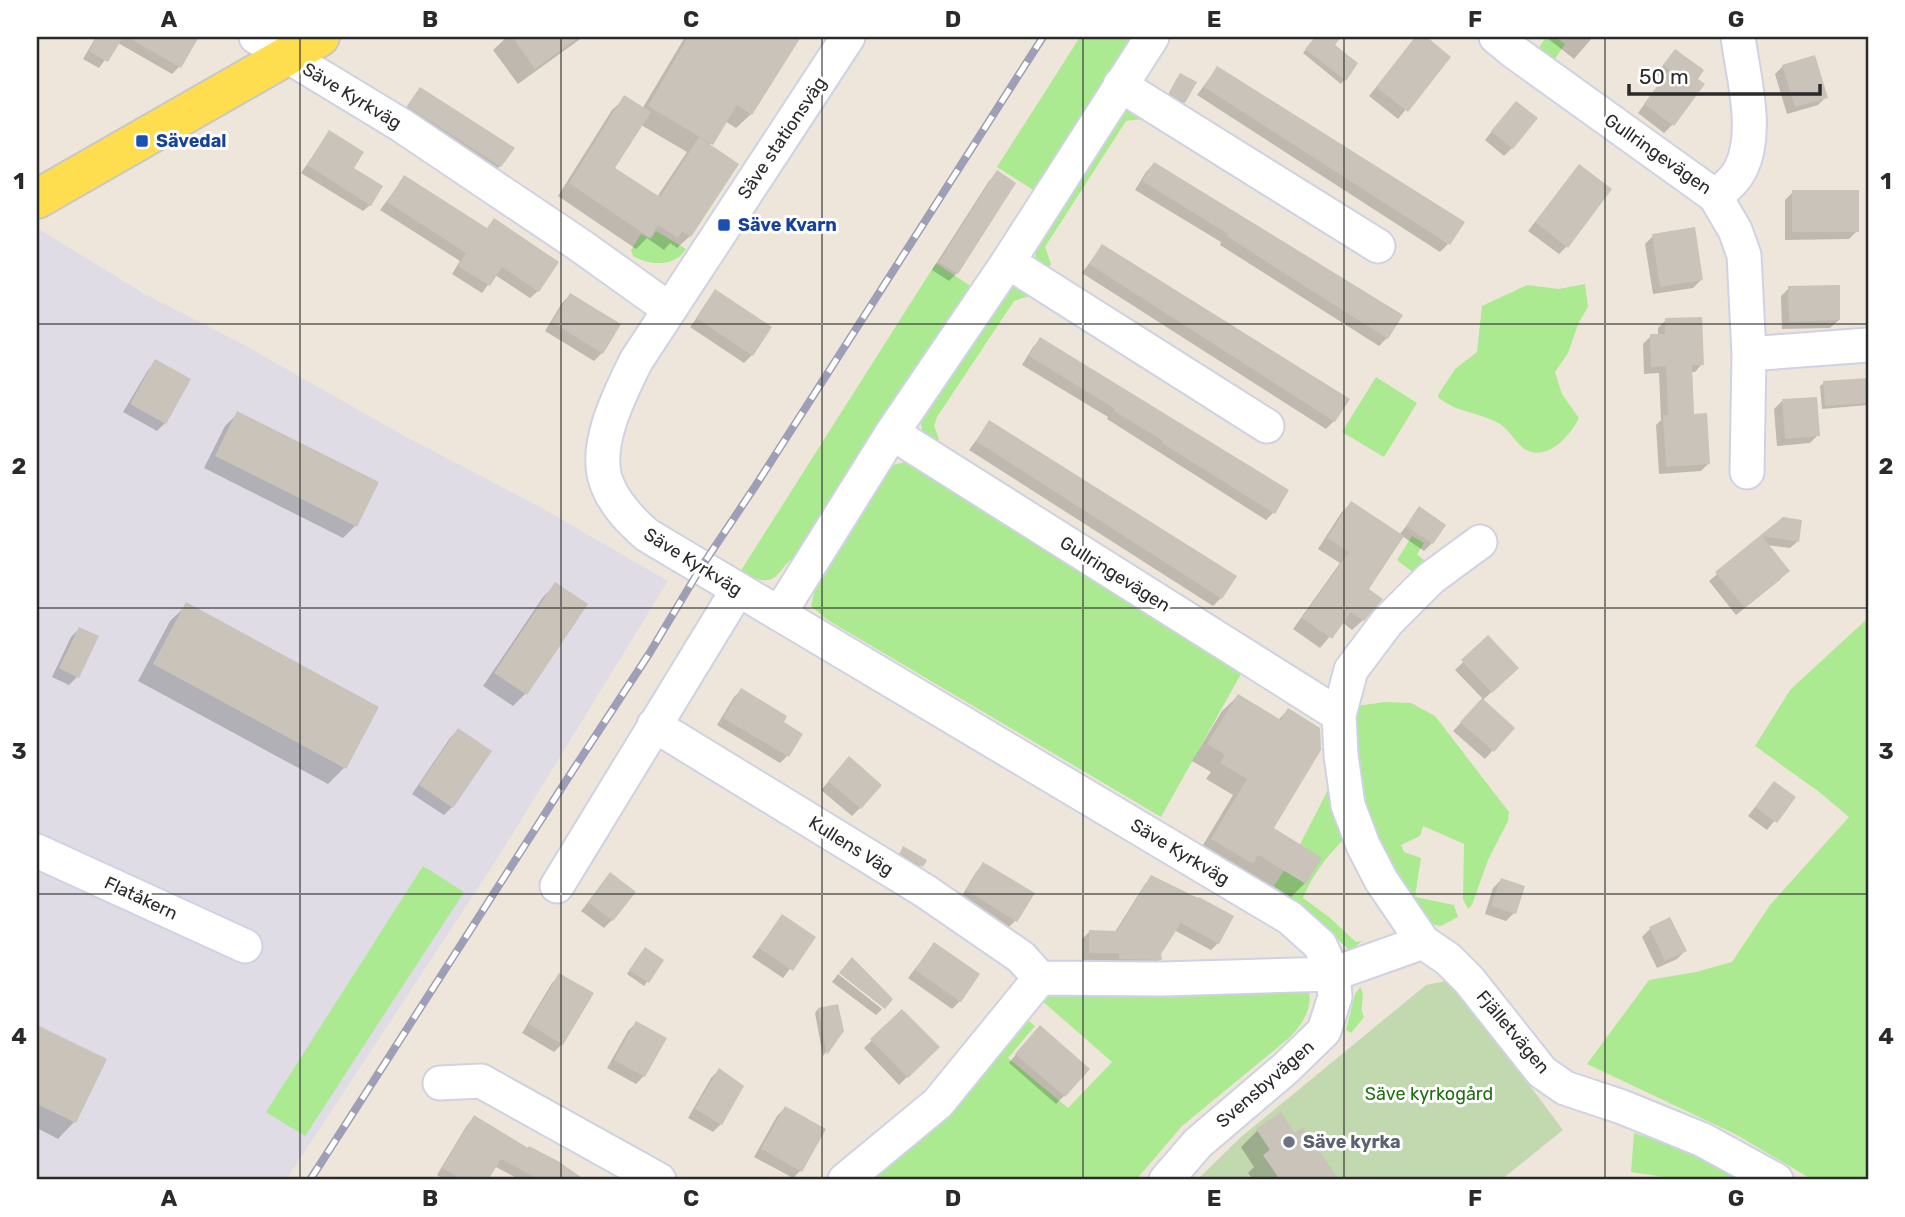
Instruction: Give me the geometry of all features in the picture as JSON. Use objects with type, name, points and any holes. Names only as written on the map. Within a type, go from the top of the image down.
[{"type":"main road","points":[[37,200],[320,37]]},
{"type":"street","name":"Säve Kyrkväg","points":[[256,37],[401,125],[581,246],[669,309],[636,361],[610,419],[605,451],[606,483],[624,512],[647,535],[1290,918],[1320,945],[1333,974]]},
{"type":"street","name":"Säve stationsväg","points":[[669,309],[848,37]]},
{"type":"street","points":[[779,614],[892,433],[1008,261],[1152,37]]},
{"type":"street","name":"Gullringevägen","points":[[1496,37],[1715,196],[1741,169],[1748,143],[1748,107],[1738,37]]},
{"type":"street","points":[[1120,85],[1378,246]]},
{"type":"street","points":[[1715,196],[1735,230],[1744,255],[1749,354],[1746,471]]},
{"type":"street","points":[[1008,261],[1267,426]]},
{"type":"street","points":[[1749,354],[1868,345]]},
{"type":"street","name":"Gullringevägen","points":[[892,433],[1339,715]]},
{"type":"street","points":[[845,1180],[938,1103],[1040,978],[1162,979],[1333,974],[1423,942],[1381,880],[1363,845],[1349,805],[1341,755],[1339,715],[1351,670],[1387,622],[1431,578],[1480,542]]},
{"type":"street","points":[[557,886],[737,591]]},
{"type":"street","name":"Kullens Väg","points":[[654,725],[925,891],[1021,957],[1040,978]]},
{"type":"street","name":"Flatåkern","points":[[37,850],[245,946]]},
{"type":"street","name":"Fjälletvägen","points":[[1423,942],[1448,959],[1469,980],[1542,1072],[1565,1088],[1622,1107],[1693,1136],[1776,1180]]},
{"type":"street","name":"Svensbyvägen","points":[[1166,1180],[1198,1143],[1286,1068],[1324,1031],[1335,997],[1333,974]]},
{"type":"street","points":[[440,1083],[481,1081],[659,1180]]},
{"type":"shaded area","points":[[37,228],[143,293],[244,345],[410,439],[540,507],[668,581],[499,856],[286,1180],[37,1180]]},
{"type":"green space","points":[[1080,37],[1135,37],[1035,191],[997,167]]},
{"type":"green space","points":[[1546,37],[1555,37],[1565,44],[1550,66],[1534,55]]},
{"type":"green space","points":[[1124,105],[1152,112],[1143,119],[1126,121],[1045,247],[1051,264],[1048,269],[1037,264],[1034,246]]},
{"type":"green space","points":[[656,231],[686,249],[675,259],[662,263],[647,262],[633,256],[631,250],[641,234],[651,239]]},
{"type":"green space","points":[[936,263],[972,287],[802,553],[771,579],[754,578],[740,572]]},
{"type":"green space","points":[[1028,282],[1033,295],[1014,301],[937,417],[934,426],[939,439],[936,445],[925,441],[920,421],[1009,285]]},
{"type":"green space","points":[[1585,284],[1588,307],[1579,322],[1568,353],[1555,372],[1562,394],[1579,418],[1570,433],[1556,446],[1540,453],[1532,452],[1523,448],[1500,424],[1456,408],[1439,398],[1438,395],[1455,369],[1477,352],[1482,306],[1527,285],[1559,289]]},
{"type":"green space","points":[[1376,377],[1417,403],[1384,457],[1342,432]]},
{"type":"green space","points":[[905,462],[1241,674],[1161,817],[826,619],[811,606],[814,593],[893,465]]},
{"type":"green space","points":[[1412,536],[1424,543],[1417,554],[1426,562],[1419,577],[1397,560]]},
{"type":"green space","points":[[1868,618],[1868,1162],[1866,1180],[1813,1180],[1735,1134],[1587,1064],[1649,980],[1696,972],[1732,962],[1770,905],[1849,817],[1755,746],[1790,690]]},
{"type":"green space","points":[[1385,702],[1411,703],[1435,716],[1509,812],[1508,821],[1468,909],[1463,899],[1464,844],[1423,826],[1420,836],[1401,845],[1404,852],[1421,858],[1415,897],[1454,905],[1458,917],[1441,926],[1430,924],[1396,893],[1348,762],[1356,706]]},
{"type":"green space","points":[[1331,784],[1359,871],[1343,840],[1320,867],[1303,898],[1356,942],[1362,941],[1354,948],[1348,949],[1304,907],[1274,886],[1295,854]]},
{"type":"green space","points":[[423,866],[464,892],[305,1136],[266,1112]]},
{"type":"green space","name":"Säve kyrkogård","points":[[1451,980],[1563,1130],[1501,1180],[1197,1180],[1241,1137],[1426,985]]},
{"type":"green space","points":[[1307,985],[1309,1007],[1294,1033],[1182,1126],[1136,1180],[866,1180],[955,1109],[969,1084],[1022,1015],[1035,1026],[1008,1058],[1068,1108],[1112,1062],[1040,999],[1046,988]]},
{"type":"green space","points":[[1360,987],[1364,1017],[1351,1033],[1346,1030],[1355,994]]},
{"type":"green space","points":[[1634,1133],[1694,1153],[1754,1180],[1684,1180],[1631,1172]]},
{"type":"building","points":[[97,37],[123,37],[108,62],[89,51]]},
{"type":"building","points":[[127,37],[199,37],[181,68]]},
{"type":"building","points":[[512,37],[579,37],[535,69]]},
{"type":"building","points":[[688,37],[801,37],[752,115],[737,105],[713,145],[648,106]]},
{"type":"building","points":[[1315,37],[1341,37],[1335,45],[1358,63],[1346,81],[1305,49]]},
{"type":"building","points":[[1415,37],[1427,37],[1451,57],[1408,112],[1376,87]]},
{"type":"building","points":[[1675,49],[1704,70],[1698,79],[1705,84],[1674,126],[1644,104],[1669,70],[1663,65]]},
{"type":"building","points":[[1815,55],[1828,98],[1795,107],[1782,65]]},
{"type":"building","points":[[1217,66],[1465,222],[1450,245],[1204,87]]},
{"type":"building","points":[[1180,73],[1197,82],[1185,103],[1169,93]]},
{"type":"building","points":[[420,87],[515,148],[501,167],[407,106]]},
{"type":"building","points":[[624,95],[651,112],[615,168],[660,197],[699,137],[739,164],[691,237],[682,231],[678,238],[658,225],[650,238],[569,183]]},
{"type":"building","points":[[1516,101],[1538,118],[1513,149],[1491,131]]},
{"type":"building","points":[[329,130],[364,152],[354,168],[383,186],[371,206],[307,165]]},
{"type":"building","points":[[1154,162],[1403,315],[1388,339],[1142,181]]},
{"type":"building","points":[[1579,164],[1612,189],[1568,248],[1535,222]]},
{"type":"building","points":[[997,170],[1016,183],[958,274],[939,262]]},
{"type":"building","points":[[404,175],[487,228],[494,218],[559,262],[539,292],[502,267],[490,286],[458,266],[466,253],[387,202]]},
{"type":"building","points":[[1792,190],[1859,190],[1859,232],[1792,232]]},
{"type":"building","points":[[1695,227],[1703,280],[1660,287],[1652,234]]},
{"type":"building","points":[[1102,244],[1350,399],[1335,422],[1089,264]]},
{"type":"building","points":[[1840,285],[1840,320],[1789,322],[1788,286]]},
{"type":"building","points":[[715,289],[772,327],[753,356],[696,318]]},
{"type":"building","points":[[570,293],[621,324],[603,354],[552,322]]},
{"type":"building","points":[[1702,317],[1704,365],[1692,365],[1694,414],[1707,413],[1710,464],[1666,467],[1663,415],[1668,415],[1666,366],[1651,367],[1650,334],[1665,334],[1665,318]]},
{"type":"building","points":[[1040,337],[1289,490],[1275,514],[1029,356]]},
{"type":"building","points":[[155,359],[191,379],[166,424],[130,404]]},
{"type":"building","points":[[1868,378],[1868,403],[1825,406],[1823,381]]},
{"type":"building","points":[[1817,397],[1820,436],[1785,439],[1782,399]]},
{"type":"building","points":[[237,411],[379,482],[357,527],[215,456]]},
{"type":"building","points":[[989,420],[1237,576],[1222,599],[976,441]]},
{"type":"building","points":[[1351,501],[1404,536],[1369,589],[1383,599],[1364,621],[1351,612],[1332,639],[1302,618],[1349,552],[1327,538]]},
{"type":"building","points":[[1419,506],[1446,525],[1433,544],[1406,526]]},
{"type":"building","points":[[1783,517],[1802,520],[1799,542],[1762,536],[1790,571],[1745,608],[1715,572]]},
{"type":"building","points":[[555,582],[588,604],[527,695],[494,673]]},
{"type":"building","points":[[186,602],[379,707],[346,769],[153,664]]},
{"type":"building","points":[[79,627],[99,636],[79,678],[59,668]]},
{"type":"building","points":[[1488,635],[1519,668],[1492,693],[1461,660]]},
{"type":"building","points":[[741,688],[787,716],[784,722],[803,734],[789,757],[723,718]]},
{"type":"building","points":[[1238,694],[1281,720],[1288,708],[1320,728],[1321,750],[1274,828],[1322,858],[1306,884],[1258,855],[1253,864],[1211,839],[1247,779],[1220,763],[1225,755],[1207,744]]},
{"type":"building","points":[[1482,698],[1515,728],[1494,752],[1460,722]]},
{"type":"building","points":[[458,728],[492,751],[453,808],[419,785]]},
{"type":"building","points":[[849,756],[882,785],[861,809],[828,781]]},
{"type":"building","points":[[1774,781],[1796,797],[1777,823],[1755,807]]},
{"type":"building","points":[[903,846],[927,860],[923,867],[900,853]]},
{"type":"building","points":[[983,862],[1035,893],[1017,922],[966,890]]},
{"type":"building","points":[[610,872],[636,892],[613,921],[588,902]]},
{"type":"building","points":[[1151,875],[1234,916],[1219,944],[1181,923],[1161,954],[1162,960],[1119,959],[1119,953],[1089,953],[1089,930],[1117,931]]},
{"type":"building","points":[[1501,878],[1525,886],[1516,914],[1491,906]]},
{"type":"building","points":[[782,914],[816,937],[793,971],[759,948]]},
{"type":"building","points":[[1670,917],[1687,951],[1665,961],[1649,927]]},
{"type":"building","points":[[934,942],[980,974],[961,1002],[915,970]]},
{"type":"building","points":[[645,947],[664,960],[649,983],[629,970]]},
{"type":"building","points":[[852,957],[893,999],[885,1009],[839,973]]},
{"type":"building","points":[[559,973],[594,993],[563,1045],[529,1024]]},
{"type":"building","points":[[838,1004],[844,1031],[827,1055],[818,1008]]},
{"type":"building","points":[[902,1009],[940,1047],[908,1078],[870,1039]]},
{"type":"building","points":[[636,1021],[667,1038],[645,1077],[614,1060]]},
{"type":"building","points":[[37,1025],[107,1059],[76,1123],[37,1104]]},
{"type":"building","points":[[1040,1025],[1090,1069],[1065,1097],[1015,1054]]},
{"type":"building","points":[[719,1068],[744,1086],[722,1125],[695,1109]]},
{"type":"building","points":[[785,1106],[826,1129],[802,1172],[761,1149]]},
{"type":"building","name":"Säve kyrka","points":[[1281,1112],[1295,1133],[1303,1127],[1339,1180],[1280,1180],[1263,1155],[1270,1150],[1256,1129]]},
{"type":"building","points":[[474,1115],[528,1148],[529,1146],[558,1161],[585,1180],[540,1180],[501,1159],[488,1180],[463,1180],[442,1168]]},
{"type":"railway","points":[[310,1180],[1043,37]]},
{"type":"place","name":"Sävedal","points":[[142,141]]},
{"type":"place","name":"Säve Kvarn","points":[[724,225]]},
{"type":"place","name":"Säve kyrka","points":[[1289,1142]]}]
